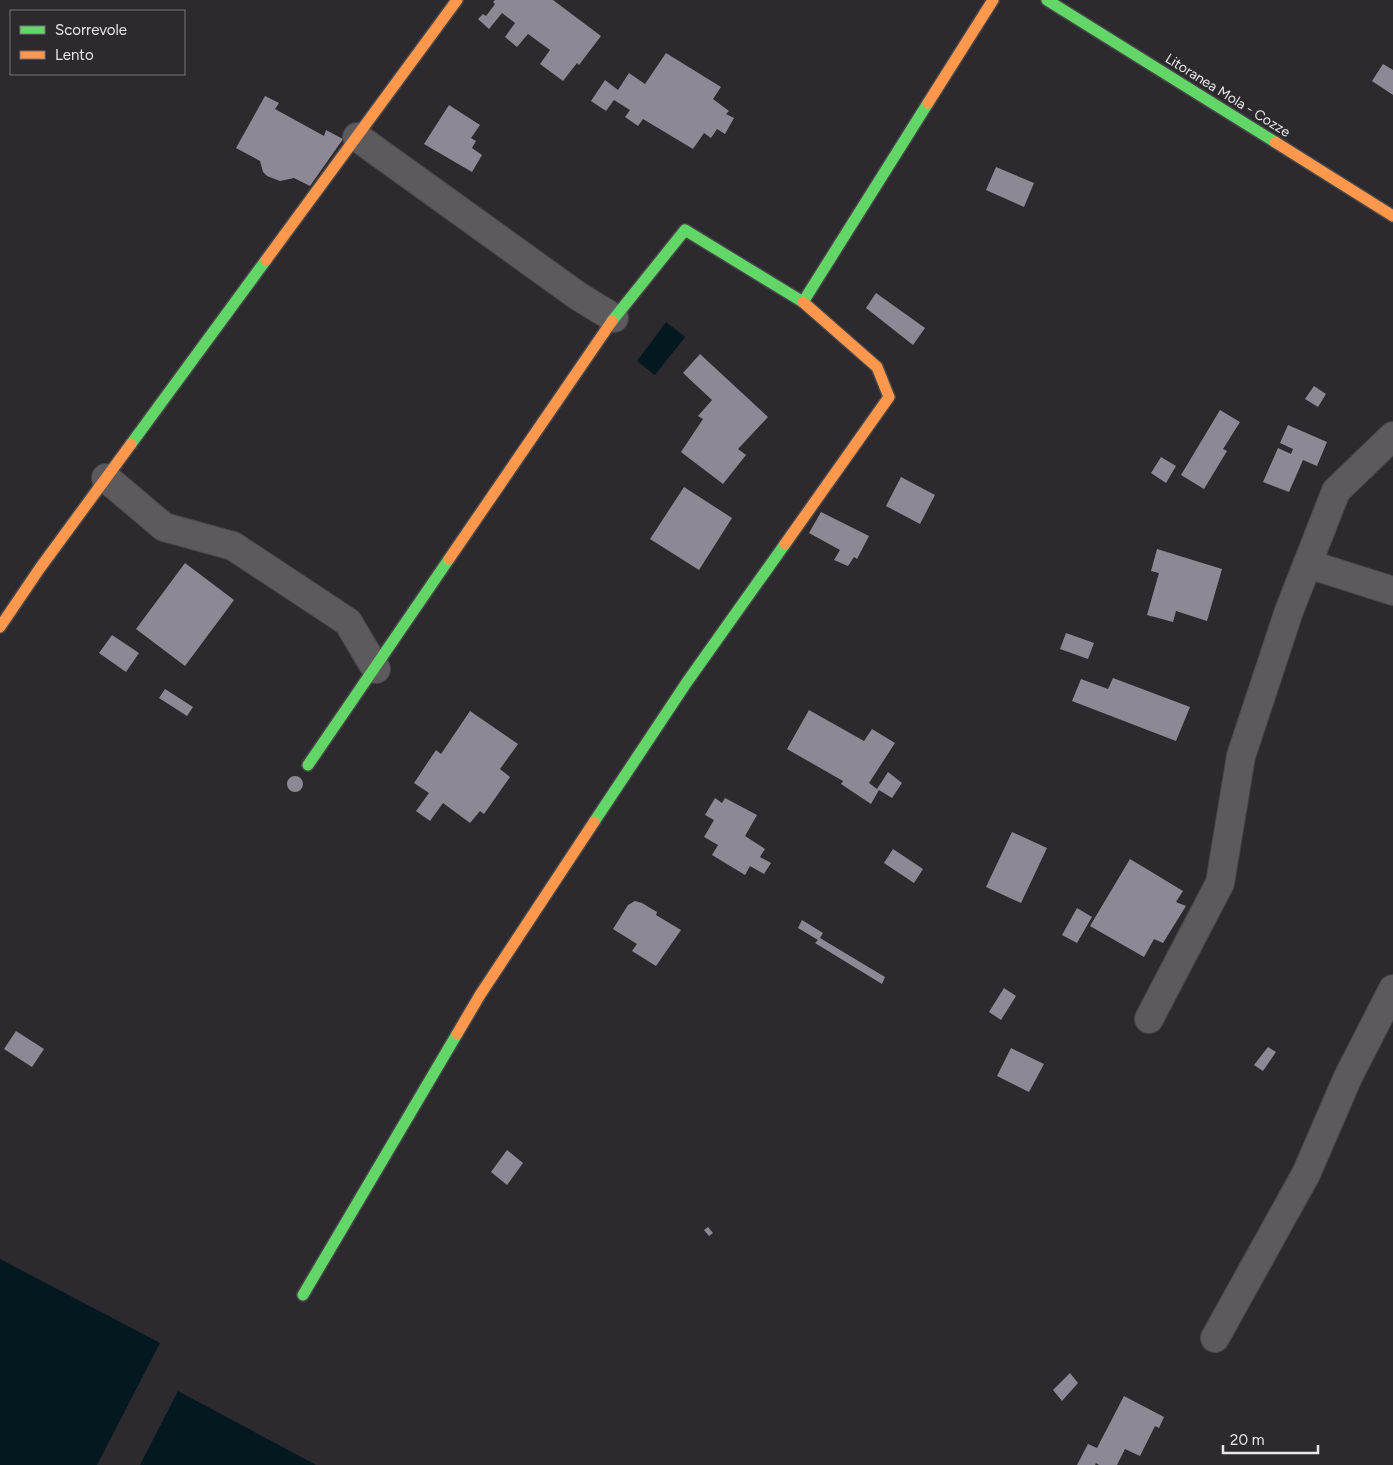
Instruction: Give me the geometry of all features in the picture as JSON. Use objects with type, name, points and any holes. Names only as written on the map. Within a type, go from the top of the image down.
[{"type":"street","points":[[0,627],[40,568],[457,0]]},
{"type":"street","points":[[803,302],[993,0]]},
{"type":"street","name":"Litoranea Mola - Cozze","points":[[1048,0],[1393,216]]},
{"type":"street","points":[[357,137],[578,296],[614,318]]},
{"type":"street","points":[[303,1295],[480,995],[687,682],[890,398],[877,367],[803,302],[685,230],[614,318],[376,669],[308,765]]},
{"type":"street","points":[[1149,1019],[1220,883],[1241,756],[1289,611],[1336,491],[1393,436]]},
{"type":"street","points":[[106,478],[164,527],[233,546],[348,622],[376,669]]},
{"type":"street","points":[[1308,564],[1393,592]]},
{"type":"street","points":[[1215,1338],[1306,1174],[1348,1077],[1393,990]]},
{"type":"water","points":[[666,322],[685,337],[655,375],[637,361]]},
{"type":"water","points":[[0,1259],[160,1343],[97,1465],[0,1465]]},
{"type":"water","points":[[178,1391],[316,1465],[140,1465]]},
{"type":"building","points":[[495,0],[553,0],[601,36],[579,65],[577,63],[563,81],[540,64],[550,50],[528,34],[517,47],[505,37],[515,23],[502,13],[489,29],[478,19],[483,14],[486,16],[495,4],[493,2]]},
{"type":"building","points":[[666,53],[721,87],[713,99],[729,111],[726,114],[734,118],[725,134],[717,129],[711,138],[704,133],[693,149],[643,119],[638,126],[625,117],[630,110],[614,100],[606,111],[591,101],[605,80],[618,90],[629,73],[645,84]]},
{"type":"building","points":[[1383,64],[1393,70],[1393,95],[1372,81]]},
{"type":"building","points":[[265,96],[279,103],[275,109],[324,136],[326,130],[343,139],[310,186],[294,178],[280,181],[267,176],[263,172],[260,161],[236,148]]},
{"type":"building","points":[[449,105],[480,125],[471,138],[476,141],[472,148],[482,155],[472,172],[424,144]]},
{"type":"building","points":[[996,167],[1034,183],[1024,207],[986,190]]},
{"type":"building","points":[[876,293],[925,328],[913,345],[866,308]]},
{"type":"building","points":[[700,354],[768,417],[738,449],[746,455],[723,484],[681,452],[703,419],[698,416],[712,400],[683,373]]},
{"type":"building","points":[[1314,386],[1326,394],[1318,407],[1305,399]]},
{"type":"building","points":[[1220,410],[1240,422],[1223,449],[1227,451],[1204,489],[1181,475]]},
{"type":"building","points":[[1288,425],[1327,442],[1317,466],[1303,460],[1289,492],[1263,482],[1278,448],[1291,454],[1293,449],[1280,443]]},
{"type":"building","points":[[1161,457],[1176,466],[1166,483],[1151,473]]},
{"type":"building","points":[[901,477],[935,495],[920,524],[886,506]]},
{"type":"building","points":[[684,487],[732,518],[699,570],[650,539]]},
{"type":"building","points":[[821,512],[869,536],[857,559],[854,557],[848,566],[834,560],[840,550],[809,533]]},
{"type":"building","points":[[1157,549],[1222,569],[1207,621],[1176,611],[1173,622],[1147,615],[1159,573],[1151,571]]},
{"type":"building","points":[[185,563],[234,600],[185,666],[136,629]]},
{"type":"building","points":[[1066,633],[1094,643],[1088,659],[1060,649]]},
{"type":"building","points":[[112,635],[139,653],[126,672],[99,653]]},
{"type":"building","points":[[1113,678],[1190,707],[1176,741],[1072,701],[1081,679],[1108,689]]},
{"type":"building","points":[[165,689],[193,707],[187,716],[159,698]]},
{"type":"building","points":[[809,710],[864,741],[872,729],[895,743],[869,783],[877,789],[888,772],[902,783],[892,798],[879,790],[871,804],[841,784],[843,781],[787,749]]},
{"type":"building","points":[[470,711],[518,744],[500,769],[510,777],[484,814],[480,811],[470,823],[443,803],[430,821],[416,811],[429,793],[414,783],[436,750],[441,754]]},
{"type":"building","points":[[295,776],[301,778],[303,784],[301,790],[295,792],[289,790],[287,784],[289,778]]},
{"type":"building","points":[[715,798],[722,803],[725,798],[757,815],[745,836],[765,849],[760,857],[771,863],[764,874],[750,866],[745,875],[712,855],[718,845],[704,837],[714,820],[705,815]]},
{"type":"building","points":[[1012,832],[1047,848],[1021,903],[986,887]]},
{"type":"building","points":[[893,849],[923,869],[914,883],[884,863]]},
{"type":"building","points":[[1130,859],[1183,891],[1176,902],[1186,906],[1163,943],[1154,939],[1144,957],[1090,926]]},
{"type":"building","points":[[635,901],[657,912],[656,915],[681,930],[656,966],[632,951],[637,944],[613,929],[628,905]]},
{"type":"building","points":[[1077,908],[1092,917],[1077,943],[1062,935]]},
{"type":"building","points":[[802,920],[823,933],[820,938],[885,977],[882,984],[815,943],[818,940],[798,928]]},
{"type":"building","points":[[1004,988],[1016,996],[1001,1020],[989,1012]]},
{"type":"building","points":[[16,1031],[44,1049],[32,1067],[4,1049]]},
{"type":"building","points":[[1268,1047],[1276,1052],[1263,1071],[1254,1065]]},
{"type":"building","points":[[1011,1048],[1044,1064],[1029,1092],[997,1076]]},
{"type":"building","points":[[507,1150],[523,1163],[507,1185],[491,1172]]},
{"type":"building","points":[[708,1227],[713,1233],[709,1236],[704,1230]]},
{"type":"building","points":[[1070,1373],[1078,1383],[1062,1401],[1053,1390]]},
{"type":"building","points":[[1124,1396],[1164,1417],[1159,1428],[1155,1426],[1140,1456],[1125,1449],[1117,1465],[1099,1465],[1096,1463],[1095,1465],[1077,1465],[1088,1444],[1097,1448]]},
{"type":"traffic: fast","points":[[1047,0],[1275,142]]},
{"type":"traffic: fast","points":[[612,321],[685,230],[803,302],[928,103]]},
{"type":"traffic: fast","points":[[131,444],[266,260]]},
{"type":"traffic: fast","points":[[594,822],[687,682],[785,544]]},
{"type":"traffic: fast","points":[[308,765],[449,559]]},
{"type":"traffic: fast","points":[[303,1295],[457,1034]]},
{"type":"traffic: slow","points":[[266,260],[457,0]]},
{"type":"traffic: slow","points":[[928,103],[993,0]]},
{"type":"traffic: slow","points":[[1275,142],[1393,216]]},
{"type":"traffic: slow","points":[[785,544],[889,397],[877,367],[803,302]]},
{"type":"traffic: slow","points":[[449,559],[612,321]]},
{"type":"traffic: slow","points":[[0,627],[40,568],[131,444]]},
{"type":"traffic: slow","points":[[457,1034],[480,995],[594,822]]}]
